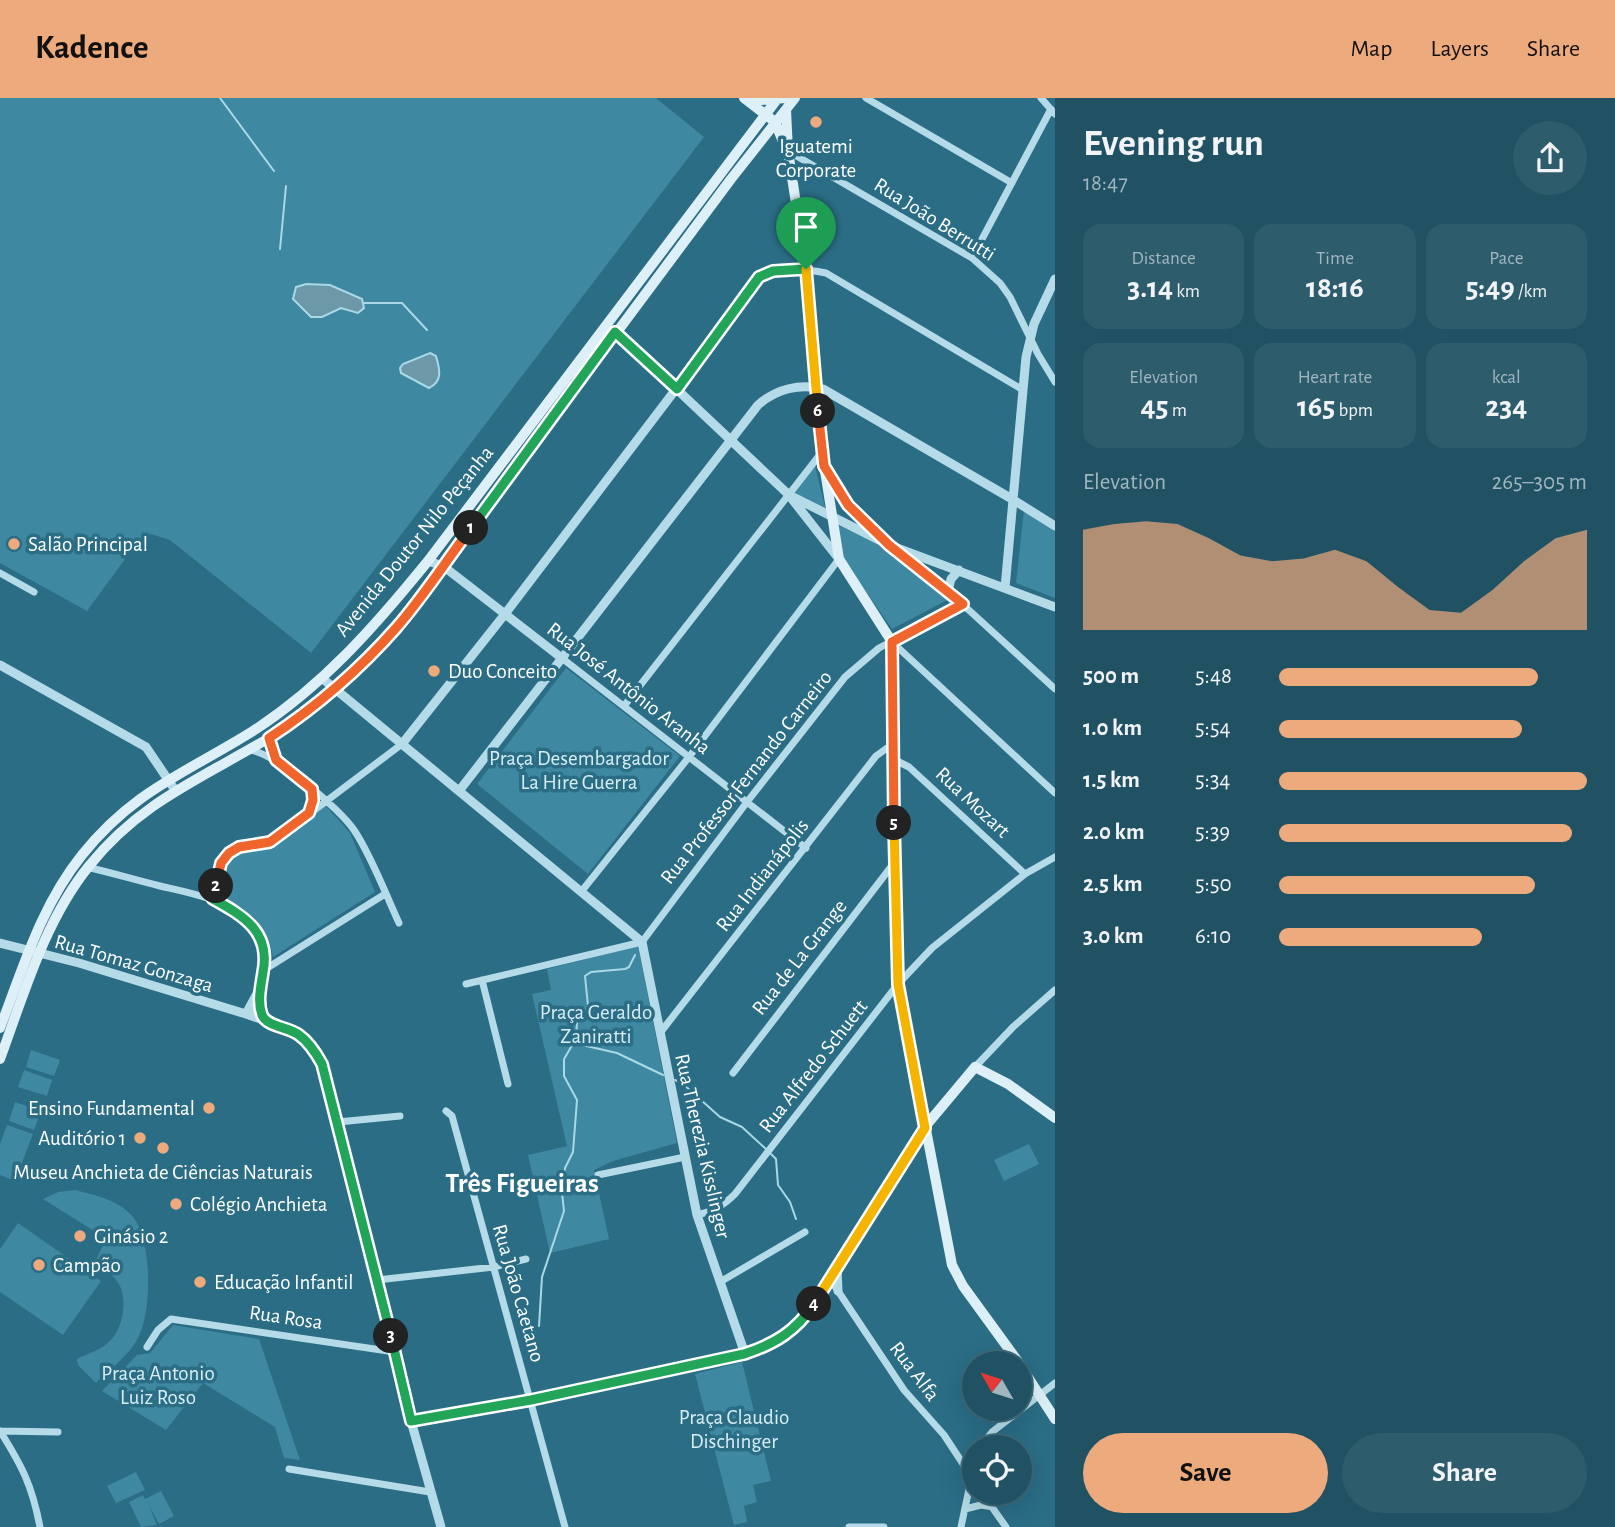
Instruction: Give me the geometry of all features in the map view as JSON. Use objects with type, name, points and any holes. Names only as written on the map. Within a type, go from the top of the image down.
[{"type":"main road","name":"Avenida Doutor Nilo Peçanha","points":[[0,1028],[48,907],[81,856],[123,811],[167,780],[253,731],[323,679],[378,623],[428,561],[777,98]]},
{"type":"main road","points":[[746,99],[786,98]]},
{"type":"main road","name":"Avenida Doutor Nilo Peçanha","points":[[0,1059],[40,954],[60,911],[87,867],[133,820],[175,790],[269,738],[301,716],[334,689],[398,626],[615,332],[795,98]]},
{"type":"main road","points":[[746,99],[765,114],[785,146]]},
{"type":"main road","points":[[746,99],[754,129]]},
{"type":"main road","points":[[786,110],[785,146],[806,269],[822,452],[838,559],[892,642],[898,984],[953,1265],[958,1279],[1011,1351]]},
{"type":"main road","points":[[615,332],[617,310]]},
{"type":"main road","points":[[925,1128],[975,1067],[1008,1084],[1055,1118]]},
{"type":"main road","points":[[1032,1382],[1055,1419]]},
{"type":"street","points":[[866,98],[1012,183]]},
{"type":"street","points":[[972,258],[1053,111],[1041,98]]},
{"type":"street","name":"Rua João Berrutti","points":[[785,146],[972,258],[1000,283],[1010,297],[1055,382]]},
{"type":"street","points":[[213,899],[221,863],[229,853],[239,847],[270,842],[402,744],[505,614],[759,277],[773,271],[806,269],[826,273],[1023,390]]},
{"type":"street","points":[[1004,588],[1030,339],[1039,311],[1055,279]]},
{"type":"street","points":[[581,892],[689,757],[838,559],[789,495],[615,332]]},
{"type":"street","points":[[459,791],[758,405],[768,396],[789,389],[815,387],[833,393],[1055,526]]},
{"type":"street","points":[[624,706],[822,452]]},
{"type":"street","points":[[824,466],[848,505],[889,545],[963,604],[1055,690]]},
{"type":"street","points":[[789,495],[889,545],[1055,607]]},
{"type":"street","name":"Rua José Antônio Aranha","points":[[428,561],[443,566],[806,848]]},
{"type":"street","points":[[948,591],[951,579],[959,570]]},
{"type":"street","points":[[0,573],[34,592]]},
{"type":"street","name":"Rua Professor Fernando Carneiro","points":[[642,942],[845,677],[879,648],[963,604]]},
{"type":"street","points":[[892,642],[1055,793]]},
{"type":"street","points":[[0,665],[146,747],[175,790]]},
{"type":"street","points":[[323,679],[642,942]]},
{"type":"street","points":[[269,738],[276,760]]},
{"type":"street","name":"Rua Indianápolis","points":[[660,1032],[876,757],[894,743]]},
{"type":"street","points":[[248,750],[257,750],[276,760],[325,800],[354,830],[399,923]]},
{"type":"street","name":"Rua Mozart","points":[[895,760],[909,767],[1025,874]]},
{"type":"street","points":[[309,813],[313,800],[312,789]]},
{"type":"street","name":"Rua Alfredo Schuett","points":[[697,1215],[724,1205],[734,1194],[898,984],[932,948],[1025,874],[1055,858]]},
{"type":"street","name":"Rua de La Grange","points":[[733,1073],[894,863]]},
{"type":"street","points":[[87,867],[213,899],[240,915],[259,935],[265,951],[264,970],[255,1010],[262,1020]]},
{"type":"street","points":[[264,970],[385,894]]},
{"type":"street","points":[[466,984],[642,942]]},
{"type":"street","name":"Rua Therezia Kisslinger","points":[[642,942],[697,1215],[744,1354]]},
{"type":"street","name":"Rua Tomaz Gonzaga","points":[[0,943],[79,963],[246,1014],[292,1030],[313,1048],[322,1064],[338,1122],[411,1421],[441,1527]]},
{"type":"street","points":[[482,980],[508,1084]]},
{"type":"street","points":[[246,1014],[259,990]]},
{"type":"street","points":[[975,1067],[1013,1027],[1054,992]]},
{"type":"street","name":"Rua João Caetano","points":[[446,1111],[452,1116],[565,1527]]},
{"type":"street","points":[[338,1122],[400,1116]]},
{"type":"street","points":[[411,1421],[531,1400],[744,1354],[767,1346],[790,1333],[806,1316],[925,1128]]},
{"type":"street","points":[[598,1175],[685,1157]]},
{"type":"street","points":[[720,1282],[805,1232]]},
{"type":"street","points":[[377,1280],[494,1267],[526,1259]]},
{"type":"street","points":[[837,1267],[838,1291]]},
{"type":"street","name":"Rua Alfa","points":[[830,1279],[904,1390],[944,1435],[962,1463]]},
{"type":"street","name":"Rua Rosa","points":[[147,1347],[158,1330],[171,1319],[395,1353]]},
{"type":"street","points":[[990,1435],[1055,1383]]},
{"type":"street","points":[[0,1431],[58,1432]]},
{"type":"street","points":[[0,1431],[24,1468],[40,1527]]},
{"type":"street","points":[[289,1469],[430,1492]]},
{"type":"street","points":[[961,1527],[966,1505]]},
{"type":"street","points":[[965,1509],[981,1505],[993,1507],[1006,1527]]},
{"type":"street","points":[[849,1527],[884,1527]]},
{"type":"green space","points":[[0,98],[656,98],[704,137],[311,653],[170,540],[151,534],[131,551],[87,611],[0,563]]},
{"type":"green space","points":[[815,466],[827,515],[794,493]]},
{"type":"green space","points":[[1024,510],[1055,530],[1055,598],[1016,583]]},
{"type":"green space","points":[[837,525],[893,549],[951,598],[892,629],[844,560]]},
{"type":"green space","name":"Praça Desembargador La Hire Guerra","points":[[566,668],[680,756],[588,874],[477,784]]},
{"type":"green space","points":[[325,805],[350,833],[375,892],[273,957],[266,935],[255,919],[219,895],[224,871],[235,855],[279,842]]},
{"type":"green space","name":"Praça Geraldo Zaniratti","points":[[638,946],[677,1143],[613,1161],[594,1170],[609,1239],[550,1253],[528,1155],[567,1146],[532,994],[551,990],[547,969]]},
{"type":"green space","points":[[31,1050],[60,1060],[54,1076],[26,1067]]},
{"type":"green space","points":[[24,1070],[52,1080],[47,1096],[18,1087]]},
{"type":"green space","points":[[15,1102],[41,1111],[34,1130],[9,1121]]},
{"type":"green space","points":[[7,1125],[33,1134],[15,1181],[0,1175],[0,1144]]},
{"type":"green space","points":[[1029,1144],[1039,1164],[1004,1181],[994,1160]]},
{"type":"green space","points":[[75,1190],[106,1199],[127,1211],[139,1228],[147,1258],[148,1293],[139,1336],[126,1355],[96,1383],[78,1365],[77,1359],[110,1341],[118,1329],[124,1306],[119,1284],[96,1260],[104,1243],[102,1236],[43,1199],[58,1192]]},
{"type":"green space","name":"Campão","points":[[18,1223],[101,1281],[63,1335],[0,1292],[0,1249]]},
{"type":"green space","name":"Praça Antonio Luiz Roso","points":[[173,1325],[259,1339],[300,1460],[284,1458],[275,1427],[203,1383],[166,1430],[102,1391],[137,1355],[150,1353]]},
{"type":"green space","name":"Praça Claudio Dischinger","points":[[742,1362],[771,1481],[753,1485],[757,1502],[744,1506],[747,1522],[734,1525],[695,1374]]},
{"type":"green space","points":[[136,1472],[145,1490],[116,1503],[107,1486]]},
{"type":"green space","points":[[161,1491],[174,1516],[159,1524],[149,1506],[157,1525],[141,1527],[129,1502],[143,1495],[145,1499]]},
{"type":"shaded area","points":[[306,284],[330,285],[362,299],[364,308],[358,313],[341,308],[322,317],[311,317],[293,299],[296,287]]},
{"type":"shaded area","points":[[430,353],[436,356],[439,370],[437,382],[429,388],[401,373],[403,364]]},
{"type":"waterway","points":[[220,98],[274,171]]},
{"type":"waterway","points":[[280,249],[286,186]]},
{"type":"waterway","points":[[363,303],[402,303],[427,330]]},
{"type":"waterway","points":[[635,955],[625,969],[591,972],[585,976],[588,1006],[577,1021],[576,1040],[582,1045],[617,1053],[663,1075]]},
{"type":"waterway","points":[[539,1326],[542,1277],[564,1211],[562,1193],[565,1168],[573,1152],[577,1100],[564,1076],[564,1059],[574,1042]]},
{"type":"waterway","points":[[675,1080],[682,1083],[720,1117],[742,1127],[767,1150]]},
{"type":"waterway","points":[[771,1154],[776,1159],[778,1185],[790,1202],[796,1219]]},
{"type":"place","name":"Iguatemi Corporate","points":[[816,122]]},
{"type":"place","name":"Salão Principal","points":[[14,544]]},
{"type":"place","name":"Duo Conceito","points":[[434,671]]},
{"type":"place","name":"Ensino Fundamental","points":[[209,1108]]},
{"type":"place","name":"Auditório 1","points":[[140,1138]]},
{"type":"place","name":"Museu Anchieta de Ciências Naturais","points":[[163,1148]]},
{"type":"place","name":"Colégio Anchieta","points":[[176,1204]]},
{"type":"place","name":"Ginásio 2","points":[[80,1236]]},
{"type":"place","name":"Campão","points":[[39,1265]]},
{"type":"place","name":"Educação Infantil","points":[[200,1282]]},
{"type":"district","name":"Três Figueiras","points":[[522,1182]]},
{"type":"route","points":[[806,269],[824,466],[848,505],[868,527],[963,604],[892,642],[898,984],[925,1128],[806,1316],[790,1333],[775,1342],[744,1354],[531,1400],[411,1421],[322,1064],[305,1040],[292,1030],[267,1021],[262,1014],[259,990],[265,951],[259,935],[250,924],[213,899],[221,863],[234,849],[276,839],[309,813],[313,800],[312,789],[276,760],[269,738],[301,716],[348,677],[398,626],[615,332],[677,389],[759,277],[773,271],[806,269]]}]
